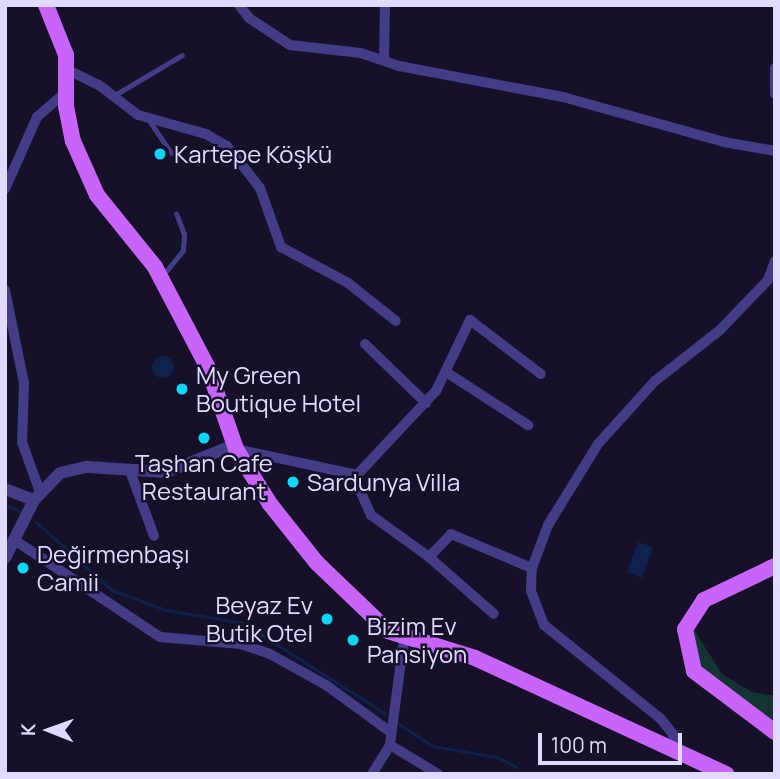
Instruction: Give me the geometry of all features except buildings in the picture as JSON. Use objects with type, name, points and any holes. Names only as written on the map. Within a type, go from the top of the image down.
[{"type":"main road","points":[[46,5],[68,70],[65,93],[73,141],[97,195],[160,277],[215,383],[235,447],[265,497],[317,563],[382,626],[404,638],[464,653],[726,774]]},
{"type":"main road","points":[[775,566],[704,600],[685,629],[694,671],[775,732]]},
{"type":"street","points":[[239,5],[290,45],[361,53],[384,61],[562,97],[724,142],[775,151]]},
{"type":"street","points":[[384,61],[386,5]]},
{"type":"street","points":[[775,68],[775,94]]},
{"type":"street","points":[[68,70],[148,119],[206,134],[227,146],[260,188],[281,247],[348,283],[396,321]]},
{"type":"street","points":[[5,189],[37,117],[65,93]]},
{"type":"street","points":[[676,751],[673,734],[661,719],[544,625],[531,591],[532,568],[548,525],[598,444],[655,381],[720,330],[768,280],[775,261]]},
{"type":"street","points":[[5,290],[24,383],[22,442],[37,496]]},
{"type":"street","points":[[354,477],[426,403],[446,372],[470,320],[541,374]]},
{"type":"street","points":[[365,344],[426,403]]},
{"type":"street","points":[[446,372],[528,425]]},
{"type":"street","points":[[5,558],[37,496],[70,469],[177,470],[235,447],[354,477]]},
{"type":"street","points":[[131,471],[154,536]]},
{"type":"street","points":[[354,477],[371,515],[429,557],[494,614]]},
{"type":"street","points":[[5,489],[37,496]]},
{"type":"street","points":[[429,557],[451,534],[532,568]]},
{"type":"street","points":[[16,541],[160,637],[241,644],[270,654],[326,685],[389,731]]},
{"type":"street","points":[[372,774],[390,746],[389,731],[404,638]]},
{"type":"street","points":[[390,746],[438,774]]},
{"type":"lane","points":[[113,96],[181,55]]},
{"type":"lane","points":[[148,119],[171,153]]},
{"type":"lane","points":[[160,277],[176,264],[183,250],[184,234],[176,213]]},
{"type":"green space","points":[[691,625],[722,674],[752,692],[775,696],[775,726],[706,673],[692,654]]},
{"type":"water","points":[[163,356],[173,363],[174,367],[167,377],[163,378],[153,371],[152,367],[159,357]]},
{"type":"water","points":[[638,542],[653,547],[642,578],[627,572]]},
{"type":"waterway","points":[[5,505],[22,512]]},
{"type":"waterway","points":[[36,522],[112,590],[166,610],[243,623],[385,713]]},
{"type":"waterway","points":[[399,724],[433,746],[497,757],[517,767]]},
{"type":"place","name":"Kartepe Köşkü","points":[[160,154]]},
{"type":"place","name":"My Green Boutique Hotel","points":[[182,389]]},
{"type":"place","name":"Taşhan Cafe Restaurant","points":[[204,438]]},
{"type":"place","name":"Sardunya Villa","points":[[293,482]]},
{"type":"place","name":"Değirmenbaşı Camii","points":[[23,568]]},
{"type":"place","name":"Beyaz Ev Butik Otel","points":[[327,619]]},
{"type":"place","name":"Bizim Ev Pansiyon","points":[[353,640]]}]
